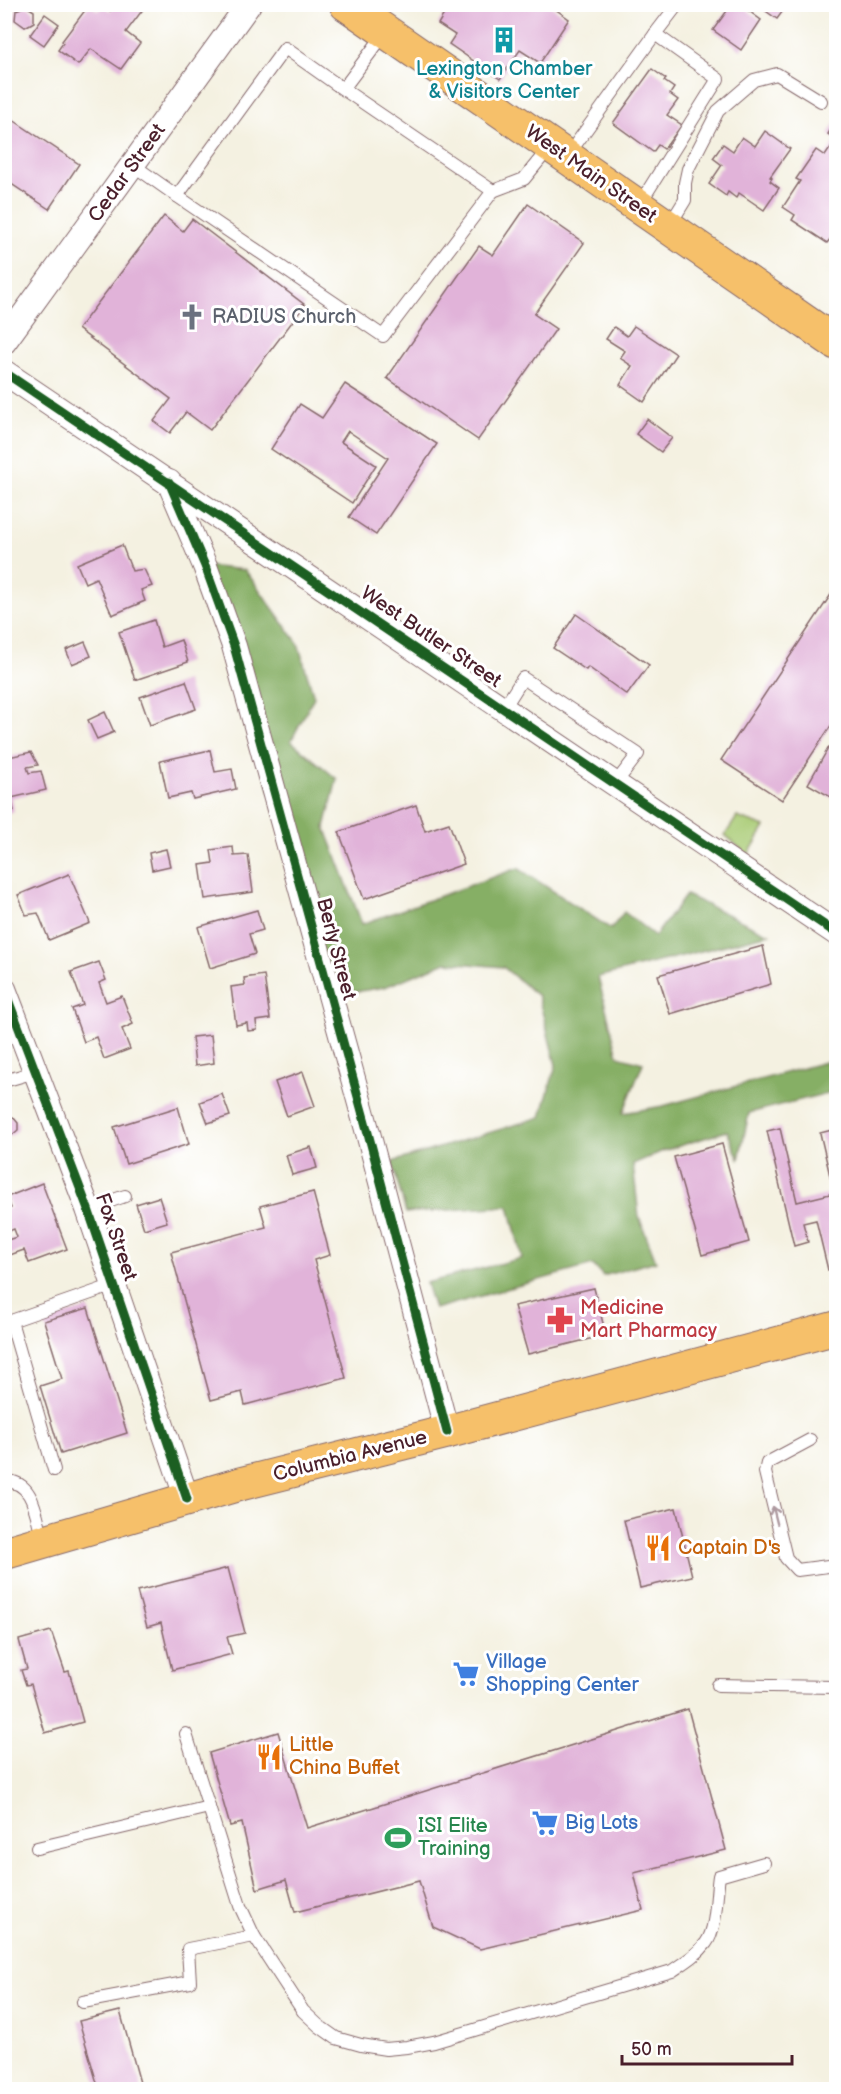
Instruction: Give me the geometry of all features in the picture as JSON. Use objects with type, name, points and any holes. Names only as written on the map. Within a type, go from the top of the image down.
[{"type":"main road","name":"West Main Street","points":[[346,4],[837,343]]},
{"type":"main road","name":"Columbia Avenue","points":[[4,1553],[187,1499],[837,1328]]},
{"type":"street","name":"Cedar Street","points":[[4,342],[249,4]]},
{"type":"street","name":"West Butler Street","points":[[4,372],[837,933]]},
{"type":"street","name":"Berly Street","points":[[169,482],[205,566],[237,656],[368,1133],[447,1432]]},
{"type":"street","name":"Fox Street","points":[[4,989],[88,1209],[187,1499]]},
{"type":"lane","points":[[133,165],[383,336],[493,191],[524,179],[559,152],[678,4]]},
{"type":"lane","points":[[343,88],[386,32]]},
{"type":"lane","points":[[638,206],[718,79],[655,34]]},
{"type":"lane","points":[[177,196],[285,48],[493,191]]},
{"type":"lane","points":[[669,227],[685,200],[688,169],[718,111],[754,80],[777,74],[821,101]]},
{"type":"lane","points":[[504,708],[524,678],[638,754],[615,784]]},
{"type":"lane","points":[[4,1081],[35,1072]]},
{"type":"lane","points":[[88,1209],[125,1196]]},
{"type":"lane","points":[[54,1470],[11,1321],[114,1286]]},
{"type":"lane","points":[[810,1440],[767,1463],[765,1472],[786,1558],[791,1565],[797,1570],[837,1565]]},
{"type":"lane","points":[[4,1480],[22,1484],[29,1491],[43,1541]]},
{"type":"lane","points":[[718,1685],[837,1687]]},
{"type":"lane","points":[[186,1734],[240,1906],[254,1936],[303,2011],[336,2038],[361,2046],[386,2049],[407,2047],[445,2038],[672,1971],[693,1957],[708,1941],[713,1924],[719,1876],[764,1863]]},
{"type":"lane","points":[[37,1848],[209,1807]]},
{"type":"lane","points":[[83,2002],[190,1982],[188,1948],[254,1936]]},
{"type":"green space","points":[[205,566],[245,570],[298,643],[314,697],[291,741],[337,779],[325,827],[362,924],[518,868],[611,929],[624,912],[655,936],[686,895],[769,934],[598,977],[618,1056],[643,1063],[623,1113],[663,1106],[836,1059],[836,1091],[749,1113],[739,1159],[727,1131],[663,1151],[633,1164],[639,1217],[656,1261],[603,1276],[593,1265],[434,1309],[426,1283],[522,1258],[509,1206],[406,1213],[392,1162],[541,1117],[556,1065],[538,996],[503,967],[446,962],[385,987],[330,996]]},
{"type":"green space","points":[[737,817],[765,827],[748,855],[725,835]]},
{"type":"building","points":[[115,4],[147,4],[126,32],[140,43],[121,69],[91,49],[78,65],[58,50],[62,41],[89,5],[99,11],[103,6],[110,11]]},
{"type":"building","name":"Lexington Chamber & Visitors Center","points":[[450,4],[548,4],[569,19],[540,63],[520,50],[500,79],[449,44],[455,35],[438,24]]},
{"type":"building","points":[[732,4],[739,4],[761,20],[741,50],[713,30]]},
{"type":"building","points":[[756,4],[788,4],[777,19]]},
{"type":"building","points":[[26,6],[34,11],[34,22],[25,27],[15,20],[16,10]]},
{"type":"building","points":[[45,14],[59,24],[44,45],[30,35]]},
{"type":"building","points":[[652,69],[674,88],[670,94],[678,100],[667,115],[682,125],[664,149],[658,145],[653,152],[613,123]]},
{"type":"building","points":[[4,114],[79,164],[49,209],[4,179]]},
{"type":"building","points":[[836,121],[836,140],[828,134]]},
{"type":"building","points":[[765,131],[790,149],[770,177],[772,178],[770,181],[779,188],[764,210],[739,193],[736,198],[728,192],[726,196],[709,184],[722,165],[713,158],[723,144],[733,151],[742,137],[755,146]]},
{"type":"building","points":[[836,140],[836,242],[831,238],[827,243],[792,220],[795,215],[783,207],[800,181],[796,179],[816,150],[825,156]]},
{"type":"building","points":[[528,204],[584,243],[534,314],[556,329],[478,440],[387,378],[479,246],[493,255]]},
{"type":"building","name":"RADIUS Church","points":[[164,216],[183,231],[192,219],[305,305],[210,430],[186,412],[170,433],[154,421],[171,399],[78,329]]},
{"type":"building","points":[[634,326],[676,354],[644,402],[620,385],[632,366],[620,358],[625,351],[606,339],[614,327],[627,336]]},
{"type":"building","points":[[345,384],[437,444],[376,535],[349,517],[388,458],[348,431],[341,442],[376,465],[352,503],[271,449],[300,404],[322,418]]},
{"type":"building","points":[[647,419],[672,438],[661,452],[636,434]]},
{"type":"building","points":[[122,545],[132,571],[144,569],[152,586],[141,590],[145,601],[112,615],[96,578],[85,583],[77,564]]},
{"type":"building","points":[[836,587],[836,718],[782,800],[721,760]]},
{"type":"building","points":[[576,614],[649,665],[627,695],[588,667],[586,670],[553,648]]},
{"type":"building","points":[[154,620],[162,647],[181,640],[188,662],[135,680],[119,632]]},
{"type":"building","points":[[85,642],[91,656],[72,664],[66,650]]},
{"type":"building","points":[[186,681],[196,709],[150,725],[140,697]]},
{"type":"building","points":[[105,712],[114,732],[97,739],[88,720]]},
{"type":"building","points":[[829,747],[836,751],[836,800],[808,784]]},
{"type":"building","points":[[210,750],[215,772],[232,769],[236,789],[193,799],[191,793],[168,798],[160,761]]},
{"type":"building","points":[[31,752],[38,765],[27,767],[29,773],[41,771],[46,790],[11,798],[14,811],[4,814],[4,758]]},
{"type":"building","points":[[416,805],[425,831],[449,823],[464,864],[364,899],[339,832]]},
{"type":"building","points":[[233,847],[234,856],[248,855],[253,892],[205,899],[200,865],[213,863],[211,850]]},
{"type":"building","points":[[166,849],[170,866],[152,870],[149,853]]},
{"type":"building","points":[[69,874],[90,923],[49,940],[38,913],[26,915],[18,895]]},
{"type":"building","points":[[257,910],[263,930],[249,934],[255,954],[210,968],[198,927]]},
{"type":"building","points":[[763,946],[771,984],[670,1014],[658,975]]},
{"type":"building","points":[[99,962],[106,980],[99,983],[106,1002],[122,996],[133,1024],[122,1029],[130,1049],[104,1059],[96,1037],[84,1042],[72,1009],[83,1005],[71,972]]},
{"type":"building","points":[[264,975],[270,1019],[256,1021],[257,1030],[248,1031],[247,1023],[236,1025],[231,987],[245,985],[244,978]]},
{"type":"building","points":[[211,1035],[214,1063],[195,1066],[192,1037]]},
{"type":"building","points":[[303,1072],[315,1106],[287,1116],[275,1082]]},
{"type":"building","points":[[222,1094],[230,1116],[208,1123],[200,1102]]},
{"type":"building","points":[[178,1107],[189,1144],[126,1164],[114,1127]]},
{"type":"building","points":[[4,1116],[13,1117],[18,1123],[18,1130],[11,1136],[4,1136]]},
{"type":"building","points":[[780,1128],[797,1202],[834,1193],[820,1133],[836,1129],[836,1268],[828,1270],[816,1220],[803,1223],[808,1242],[794,1246],[767,1131]]},
{"type":"building","points":[[722,1144],[749,1242],[702,1255],[674,1157]]},
{"type":"building","points":[[311,1147],[317,1168],[292,1175],[286,1155]]},
{"type":"building","points":[[42,1183],[67,1249],[29,1263],[24,1250],[7,1256],[4,1241],[17,1237],[14,1229],[4,1233],[4,1210],[11,1208],[7,1197]]},
{"type":"building","points":[[313,1192],[330,1255],[314,1260],[346,1378],[245,1405],[242,1392],[211,1400],[171,1252],[266,1227],[260,1206]]},
{"type":"building","points":[[159,1197],[167,1222],[144,1229],[136,1204]]},
{"type":"building","name":"Medicine Mart Pharmacy","points":[[594,1288],[606,1335],[528,1354],[514,1306]]},
{"type":"building","points":[[88,1308],[127,1433],[61,1454],[40,1386],[62,1379],[44,1321]]},
{"type":"building","name":"Captain D's","points":[[676,1508],[692,1576],[640,1588],[624,1520]]},
{"type":"building","points":[[228,1568],[245,1633],[227,1637],[232,1654],[172,1670],[161,1623],[147,1627],[137,1591]]},
{"type":"building","points":[[51,1631],[65,1672],[69,1671],[83,1722],[45,1733],[31,1684],[26,1685],[21,1670],[27,1669],[19,1640]]},
{"type":"building","points":[[688,1709],[726,1850],[634,1873],[643,1910],[480,1949],[433,1927],[419,1881],[295,1912],[286,1880],[257,1889],[242,1823],[230,1826],[209,1753],[278,1732],[307,1828]]},
{"type":"building","points":[[120,2011],[142,2090],[99,2090],[79,2021]]},
{"type":"cycle path","points":[[4,372],[836,933]]},
{"type":"cycle path","points":[[169,482],[205,566],[234,646],[368,1133],[447,1432]]},
{"type":"cycle path","points":[[4,989],[88,1209],[187,1499]]},
{"type":"place","name":"Lexington Chamber & Visitors Center","points":[[504,40]]},
{"type":"place","name":"RADIUS Church","points":[[192,317]]},
{"type":"place","name":"Medicine Mart Pharmacy","points":[[560,1320]]},
{"type":"place","name":"Captain D's","points":[[658,1548]]},
{"type":"place","name":"Village Shopping Center","points":[[466,1674]]},
{"type":"place","name":"Little China Buffet","points":[[269,1757]]},
{"type":"place","name":"Big Lots","points":[[545,1823]]},
{"type":"place","name":"ISI Elite Training","points":[[398,1838]]}]
